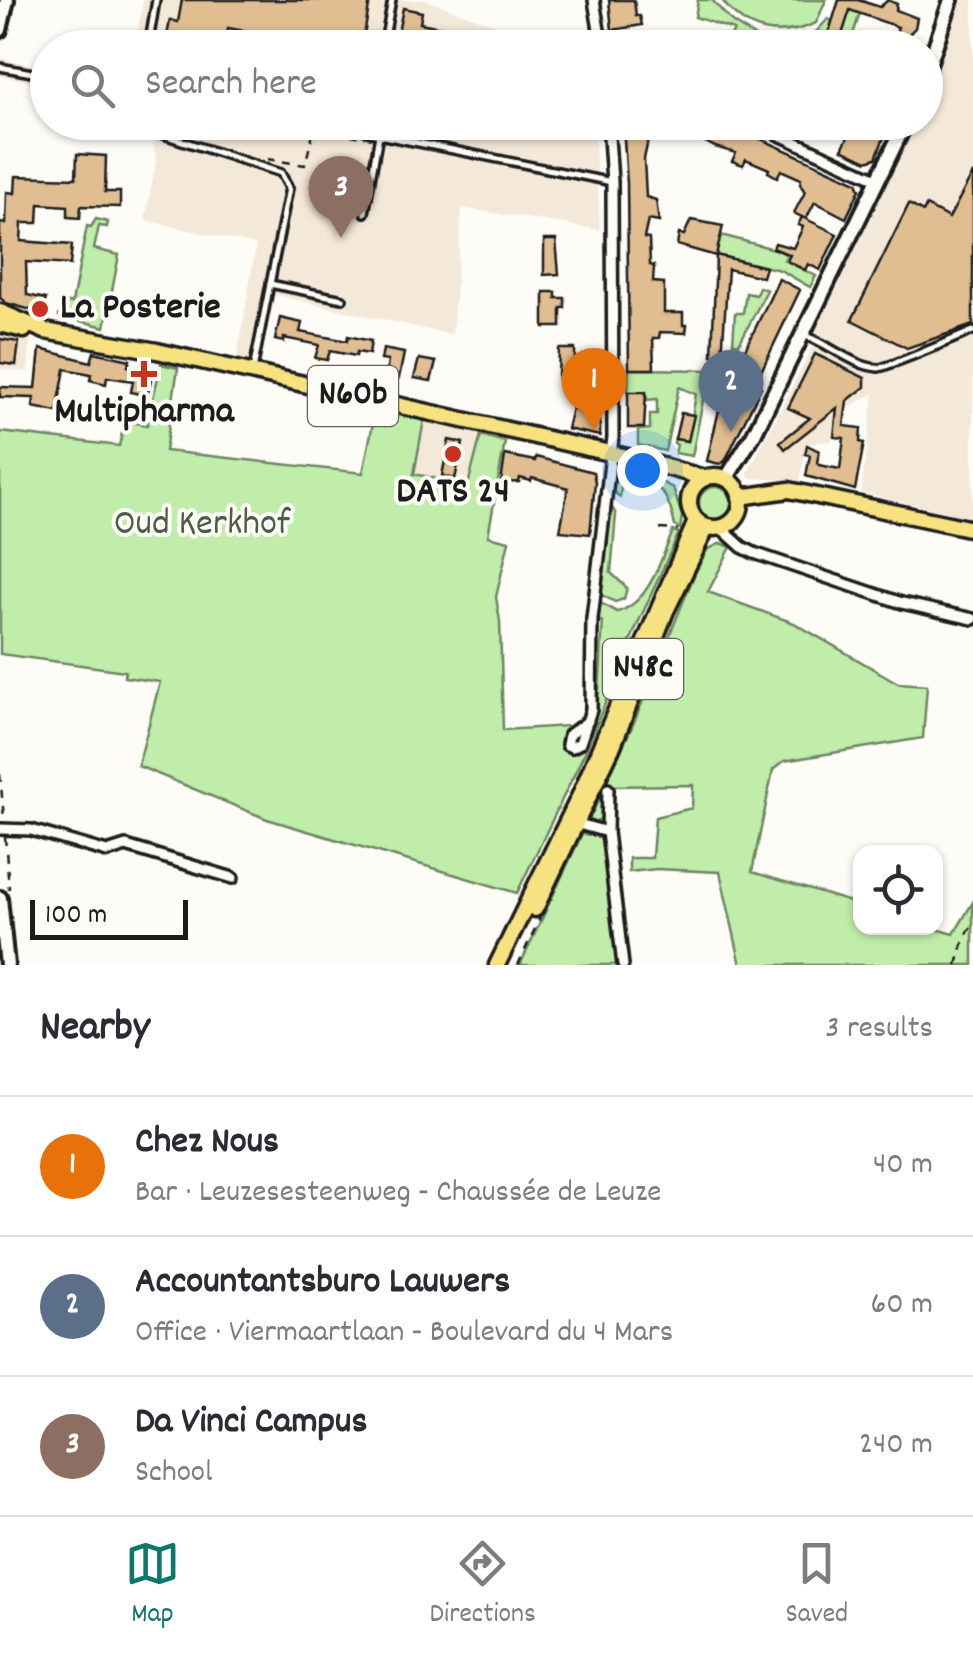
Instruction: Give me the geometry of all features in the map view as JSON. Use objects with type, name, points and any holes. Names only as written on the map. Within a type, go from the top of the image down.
[{"type":"main road","name":"N60b","points":[[0,312],[45,331]]},
{"type":"main road","name":"N60b","points":[[0,324],[253,373],[705,478],[726,479]]},
{"type":"main road","points":[[660,465],[685,485],[690,494],[690,510],[708,525],[738,514],[740,497],[726,479]]},
{"type":"main road","points":[[690,494],[705,478]]},
{"type":"main road","points":[[740,497],[788,490],[973,529]]},
{"type":"main road","name":"N48c","points":[[497,965],[612,748],[666,612],[708,525]]},
{"type":"main road","name":"N48c","points":[[506,965],[572,822]]},
{"type":"street","points":[[0,30],[7,0]]},
{"type":"street","points":[[594,0],[599,30]]},
{"type":"street","points":[[940,30],[950,0]]},
{"type":"street","points":[[588,721],[592,710],[592,619],[610,454],[609,140]]},
{"type":"street","points":[[791,140],[879,180]]},
{"type":"street","points":[[726,479],[754,434],[898,140]]},
{"type":"street","points":[[708,525],[754,553],[902,603],[973,619]]},
{"type":"street","points":[[608,789],[607,832],[623,965]]},
{"type":"street","points":[[572,822],[607,832]]},
{"type":"street","points":[[2,828],[31,830],[106,852],[126,846],[233,878]]},
{"type":"street","points":[[5,892],[7,965]]},
{"type":"lane","points":[[151,30],[156,0]]},
{"type":"lane","points":[[386,30],[392,0]]},
{"type":"lane","points":[[0,67],[30,73]]},
{"type":"lane","points":[[179,140],[281,172],[289,188],[253,373]]},
{"type":"lane","points":[[365,213],[378,140]]},
{"type":"lane","points":[[404,140],[612,182]]},
{"type":"lane","points":[[270,284],[343,299]]},
{"type":"lane","points":[[803,335],[878,368],[973,331]]},
{"type":"path","points":[[258,158],[305,165],[311,140]]},
{"type":"path","points":[[660,529],[682,532]]},
{"type":"path","points":[[0,774],[5,892]]},
{"type":"path","points":[[958,965],[973,923]]},
{"type":"shaded area","points":[[143,0],[426,0],[510,30],[138,30]]},
{"type":"shaded area","points":[[962,0],[973,0],[973,518],[861,493],[874,393],[835,415],[831,441],[806,444],[800,481],[750,478],[747,474],[813,346],[805,341],[815,332],[906,140],[943,140],[943,49]]},
{"type":"shaded area","points":[[2,59],[30,65],[30,82],[0,76]]},
{"type":"shaded area","points":[[153,140],[595,140],[600,230],[462,208],[452,335],[275,295],[260,364],[237,359],[256,245],[145,220],[156,162]]},
{"type":"shaded area","points":[[3,329],[31,335],[28,372],[0,369]]},
{"type":"shaded area","points":[[424,420],[481,435],[469,486],[414,474]]},
{"type":"green space","points":[[698,0],[712,0],[744,30],[734,30],[695,17]]},
{"type":"green space","points":[[722,0],[826,0],[816,23],[794,30],[764,30],[731,11]]},
{"type":"green space","points":[[853,0],[864,0],[854,30],[843,30]]},
{"type":"green space","points":[[828,19],[832,21],[829,30],[818,30]]},
{"type":"green space","points":[[96,219],[108,222],[107,227],[99,226],[94,249],[119,255],[105,327],[59,316],[62,303],[72,303],[87,226],[91,227]]},
{"type":"green space","points":[[721,235],[778,250],[787,255],[784,260],[816,276],[810,287],[780,270],[716,255]]},
{"type":"green space","points":[[759,287],[767,290],[739,344],[733,343],[735,313],[743,313],[746,293],[756,295]]},
{"type":"green space","name":"Oud Kerkhof","points":[[161,364],[178,368],[165,451],[363,473],[376,408],[424,420],[414,474],[468,485],[481,435],[505,442],[488,536],[509,541],[496,597],[503,730],[567,726],[564,745],[572,750],[581,748],[594,719],[599,687],[603,622],[598,620],[599,602],[617,612],[638,600],[673,531],[679,533],[586,750],[517,893],[267,819],[138,766],[160,682],[124,677],[125,671],[0,654],[0,432],[119,446],[125,421],[147,425]]},
{"type":"green space","points":[[629,369],[709,370],[692,456],[675,453],[674,443],[675,439],[688,441],[696,394],[679,387],[665,451],[638,445],[638,430],[650,429],[650,414],[657,414],[657,399],[647,400],[646,392],[628,392]]},
{"type":"green space","points":[[620,467],[644,473],[673,488],[682,516],[680,529],[675,526],[665,496],[653,485],[622,476],[620,497],[611,490],[612,477]]},
{"type":"green space","points":[[715,487],[726,492],[731,503],[726,514],[715,519],[704,514],[699,503],[704,492]]},
{"type":"green space","points":[[609,503],[616,514],[611,573],[627,588],[624,599],[615,602],[600,594]]},
{"type":"green space","points":[[721,543],[731,547],[708,592],[794,623],[898,683],[927,685],[923,738],[784,761],[773,770],[752,872],[853,903],[853,935],[943,935],[943,931],[954,934],[973,902],[973,965],[741,965],[720,872],[629,872],[629,858],[652,858],[655,817],[692,808],[693,785],[607,786],[603,818],[589,820],[707,550]]},
{"type":"green space","points":[[582,834],[597,835],[603,842],[620,965],[520,965]]},
{"type":"building","points":[[182,0],[370,0],[365,30],[168,30],[170,20],[178,22]]},
{"type":"building","points":[[609,0],[634,0],[642,25],[612,30]]},
{"type":"building","points":[[839,0],[858,0],[880,7],[888,0],[897,4],[896,10],[917,18],[913,30],[897,30],[898,27],[850,10],[844,30],[830,30]]},
{"type":"building","points":[[403,8],[422,12],[420,23],[456,30],[399,30]]},
{"type":"building","points":[[624,140],[648,140],[644,159],[646,197],[656,200],[659,222],[648,220],[644,238],[649,239],[653,282],[664,283],[664,313],[683,313],[683,325],[687,325],[686,333],[660,332],[659,338],[653,338],[654,369],[629,369]]},
{"type":"building","points":[[702,140],[763,140],[857,182],[860,189],[846,218],[815,202],[806,219],[794,213],[805,192],[801,179],[781,170],[777,177],[746,159],[743,165],[732,161],[736,153]]},
{"type":"building","points":[[846,140],[883,140],[876,158],[867,161],[842,149]]},
{"type":"building","points":[[77,154],[106,156],[105,192],[120,192],[120,207],[81,206],[80,218],[68,217],[68,206],[39,204],[38,223],[22,223],[21,241],[72,245],[70,265],[26,262],[27,295],[46,299],[42,313],[6,303],[0,298],[0,223],[6,224],[7,192],[15,193],[16,176],[76,178]]},
{"type":"building","points":[[973,173],[973,325],[907,348],[852,320],[909,204],[923,212],[926,206],[949,218]]},
{"type":"building","points":[[802,217],[837,234],[820,270],[808,264],[805,270],[787,261],[790,255],[773,248],[775,243],[793,248],[803,227],[798,225]]},
{"type":"building","points":[[691,220],[723,226],[716,255],[765,267],[762,277],[728,269],[722,356],[712,355],[716,256],[677,245],[679,234],[684,235]]},
{"type":"building","points":[[544,240],[556,240],[559,274],[544,275]]},
{"type":"building","points":[[779,279],[800,290],[755,384],[761,387],[725,461],[707,461],[719,410],[736,414],[743,399],[736,396],[739,388],[734,385],[744,364],[739,362]]},
{"type":"building","points":[[544,292],[556,292],[556,298],[565,298],[561,327],[544,327]]},
{"type":"building","points":[[280,318],[302,323],[300,332],[347,341],[348,336],[371,341],[369,354],[330,351],[327,360],[315,358],[319,345],[284,338],[284,342],[275,340]]},
{"type":"building","points":[[0,339],[19,342],[16,365],[0,363]]},
{"type":"building","points":[[40,349],[91,362],[94,352],[130,360],[128,366],[153,372],[147,396],[131,392],[133,381],[107,377],[106,384],[90,380],[91,374],[65,369],[57,412],[33,407],[34,398],[0,397],[0,387],[36,388]]},
{"type":"building","points":[[383,349],[404,353],[399,378],[386,375],[388,361],[381,360]]},
{"type":"building","points":[[559,349],[575,349],[575,379],[558,379]]},
{"type":"building","points":[[815,354],[865,378],[865,387],[847,401],[844,426],[861,428],[860,442],[864,443],[855,490],[806,476],[810,455],[805,454],[807,445],[819,451],[819,465],[840,469],[844,438],[834,437],[837,408],[785,449],[780,442],[810,418],[788,408]]},
{"type":"building","points":[[419,359],[436,362],[431,381],[414,378]]},
{"type":"building","points":[[628,392],[646,392],[644,428],[628,428]]},
{"type":"building","points":[[588,402],[600,404],[600,436],[567,429],[572,408],[582,411]]},
{"type":"building","points":[[681,413],[694,415],[688,441],[675,439]]},
{"type":"building","points":[[449,440],[463,443],[455,479],[442,476]]},
{"type":"building","points":[[505,455],[535,461],[536,457],[593,472],[590,534],[560,531],[568,488],[532,478],[501,483]]},
{"type":"place","name":"Da Vinci Campus","points":[[341,238]]},
{"type":"place","name":"La Posterie","points":[[40,309]]},
{"type":"place","name":"Multipharma","points":[[144,374]]},
{"type":"place","name":"Chez Nous","points":[[594,430]]},
{"type":"place","name":"Accountantsburo Lauwers","points":[[731,432]]},
{"type":"place","name":"DATS 24","points":[[453,454]]}]
